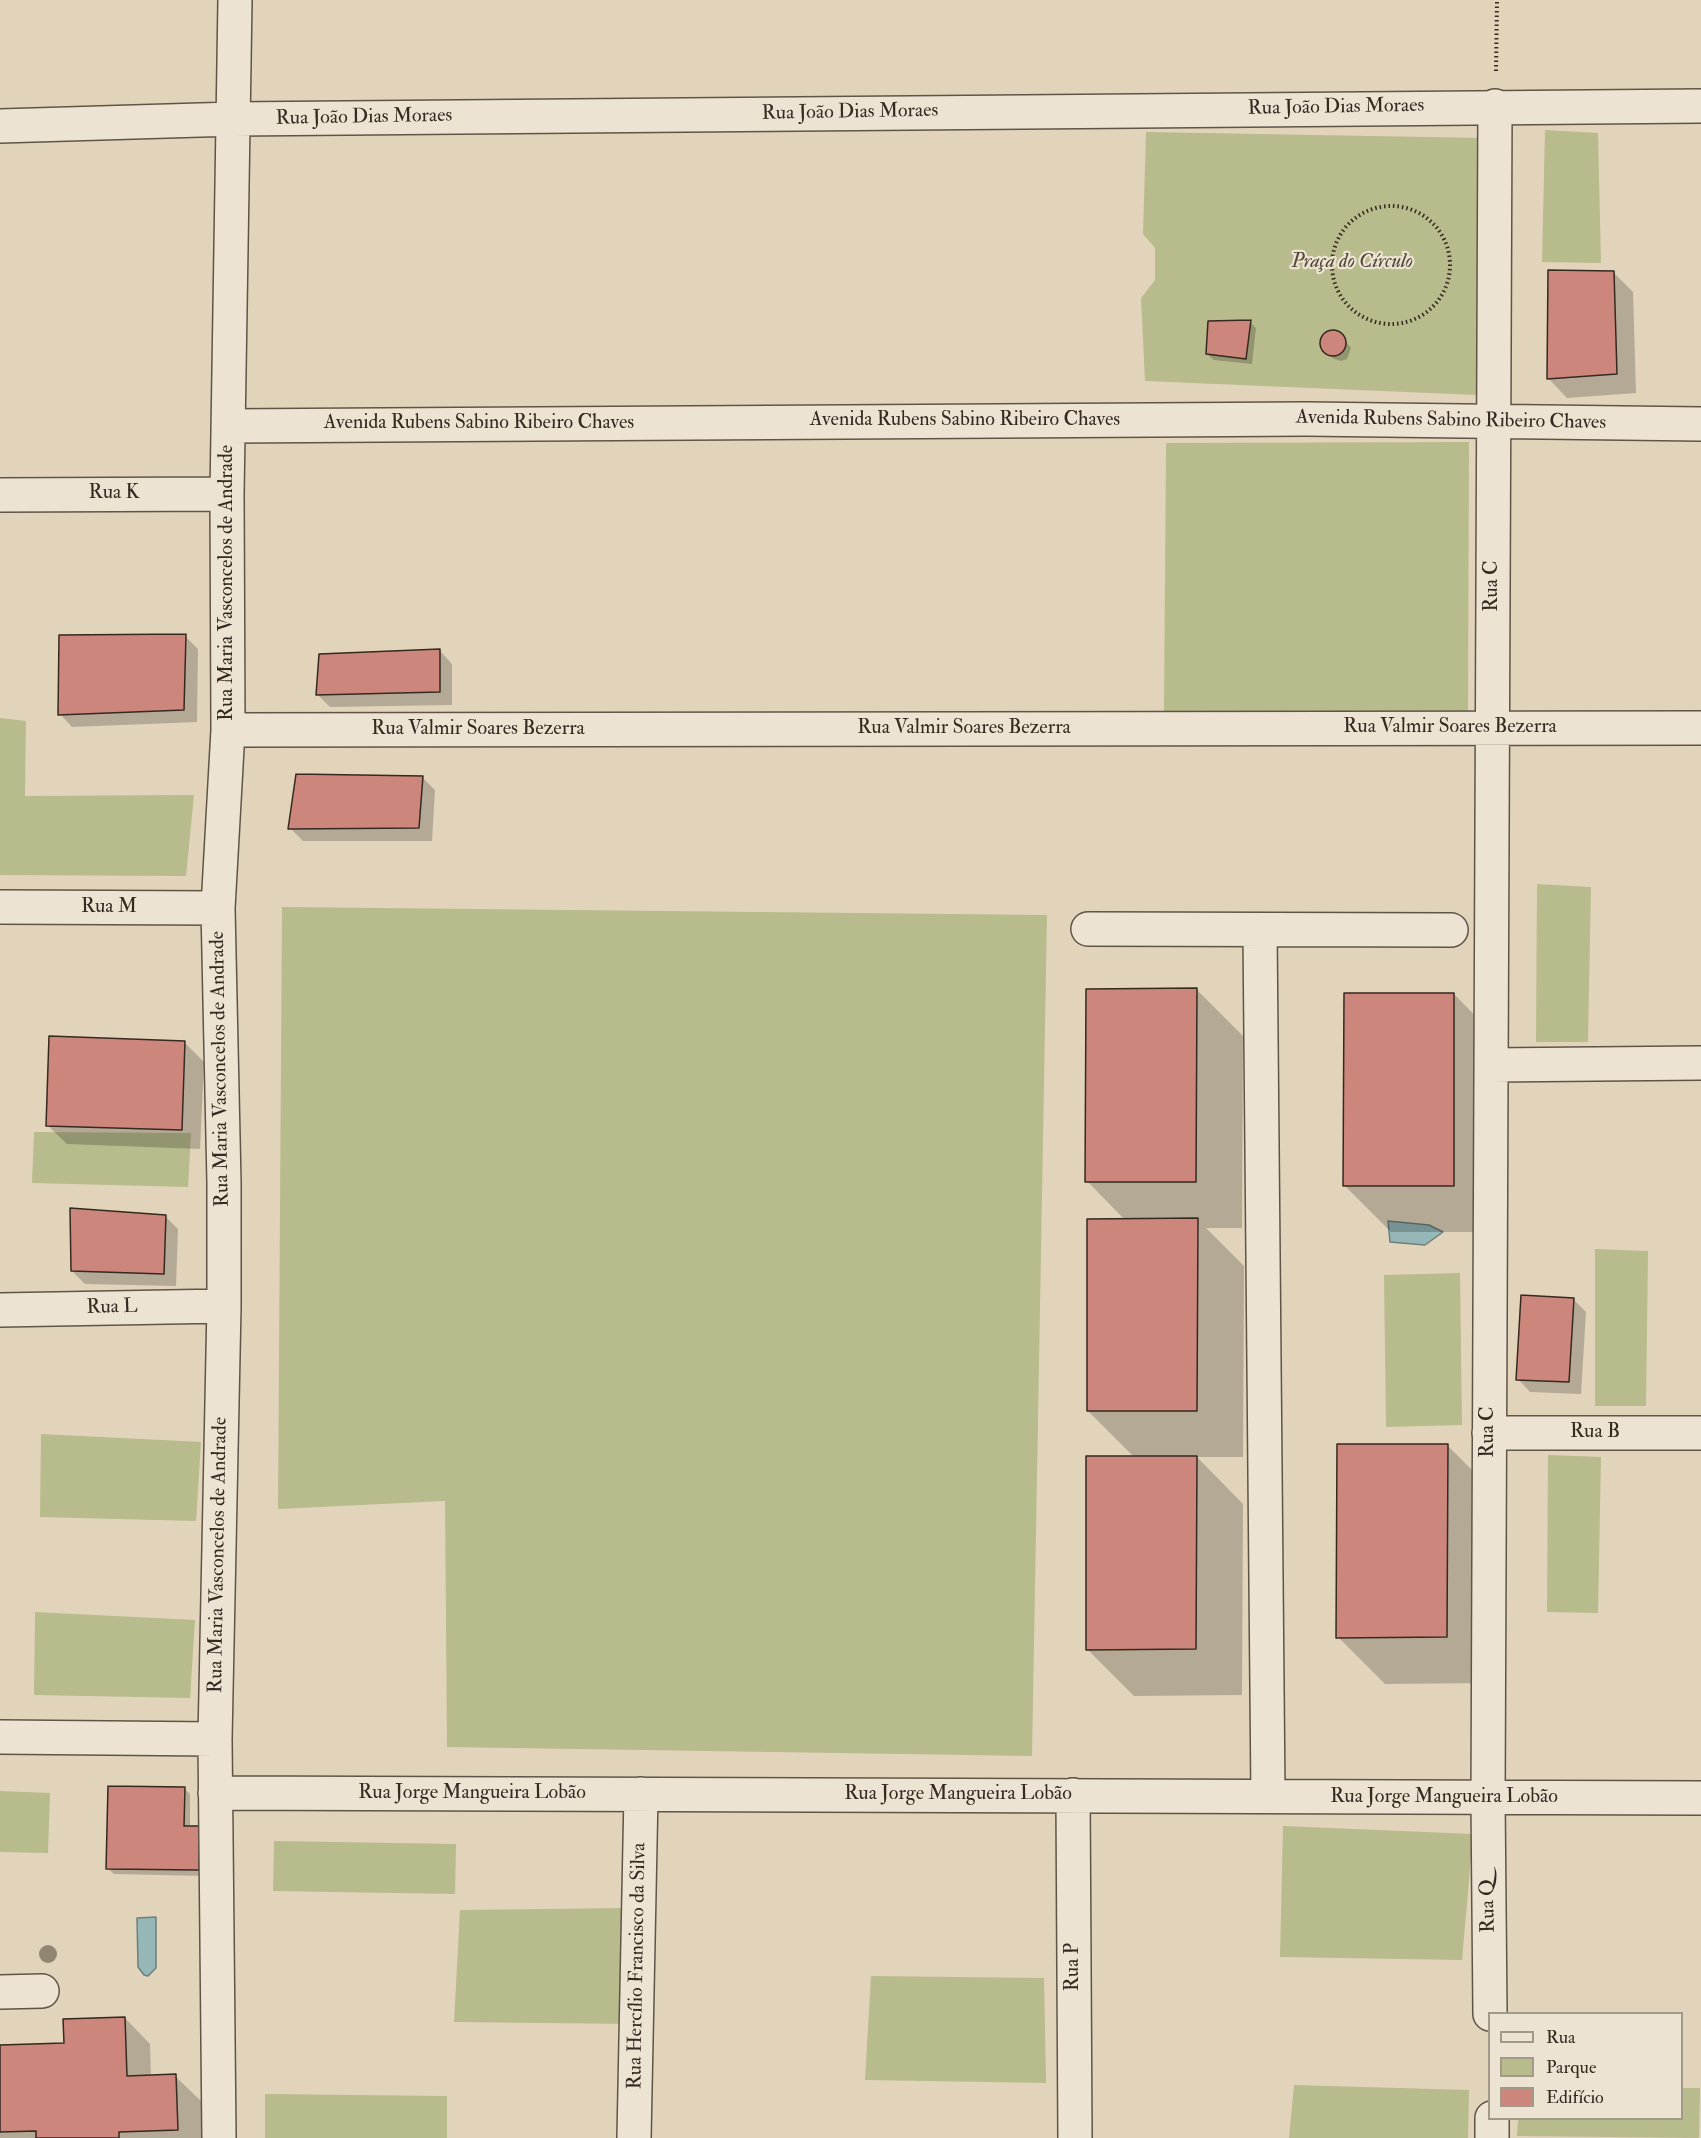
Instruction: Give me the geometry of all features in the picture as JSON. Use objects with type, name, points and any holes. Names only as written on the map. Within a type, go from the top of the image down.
[{"type":"street","name":"Rua Maria Vasconcelos de Andrade","points":[[219,2138],[215,1739],[224,1306],[224,1183],[218,908],[228,730],[227,494],[235,0]]},
{"type":"street","name":"Rua João Dias Moraes","points":[[0,126],[234,119],[1495,106],[1701,106]]},
{"type":"street","name":"Rua C","points":[[1488,1799],[1495,106]]},
{"type":"street","name":"Avenida Rubens Sabino Ribeiro Chaves","points":[[229,426],[1306,419],[1701,424]]},
{"type":"street","name":"Rua K","points":[[0,495],[227,494]]},
{"type":"street","name":"Rua Valmir Soares Bezerra","points":[[228,730],[1701,728]]},
{"type":"street","name":"Rua M","points":[[0,907],[218,908]]},
{"type":"street","points":[[1088,929],[1451,930]]},
{"type":"street","points":[[1260,930],[1268,1796]]},
{"type":"street","points":[[1491,1065],[1701,1063]]},
{"type":"street","name":"Rua L","points":[[0,1310],[224,1306]]},
{"type":"street","name":"Rua B","points":[[1489,1432],[1701,1433]]},
{"type":"street","points":[[0,1737],[215,1739]]},
{"type":"street","name":"Rua Jorge Mangueira Lobão","points":[[215,1793],[1701,1798]]},
{"type":"street","name":"Rua Hercílio Francisco da Silva","points":[[634,2138],[641,1794]]},
{"type":"street","name":"Rua P","points":[[1073,1795],[1075,2138]]},
{"type":"street","name":"Rua Q","points":[[1488,1799],[1490,2012]]},
{"type":"street","points":[[0,1992],[42,1991]]},
{"type":"street","points":[[1492,2120],[1492,2138]]},
{"type":"path","points":[[1495,106],[1497,0]]},
{"type":"path","points":[[1383,206],[1403,206],[1422,214],[1438,228],[1447,246],[1450,267],[1446,287],[1436,303],[1422,315],[1405,322],[1386,324],[1368,320],[1352,310],[1340,296],[1333,279],[1331,260],[1336,242],[1346,225],[1363,212],[1383,206]]},
{"type":"green space","points":[[1545,130],[1598,133],[1601,263],[1542,262]]},
{"type":"green space","name":"Praça do Círculo","points":[[1146,132],[1484,138],[1477,395],[1145,381],[1141,298],[1155,280],[1155,248],[1143,234]]},
{"type":"green space","points":[[1469,442],[1468,712],[1164,712],[1166,443]]},
{"type":"green space","points":[[0,718],[26,721],[25,796],[194,795],[186,876],[0,875]]},
{"type":"green space","points":[[1537,884],[1591,887],[1588,1042],[1536,1042]]},
{"type":"green space","points":[[282,907],[1047,915],[1032,1756],[447,1747],[445,1501],[278,1509]]},
{"type":"green space","points":[[34,1132],[191,1133],[188,1187],[32,1183]]},
{"type":"green space","points":[[1595,1249],[1648,1251],[1646,1406],[1595,1406]]},
{"type":"green space","points":[[1460,1273],[1462,1425],[1386,1427],[1384,1275]]},
{"type":"green space","points":[[41,1434],[201,1442],[196,1521],[40,1517]]},
{"type":"green space","points":[[1548,1455],[1601,1457],[1598,1613],[1547,1612]]},
{"type":"green space","points":[[35,1612],[195,1620],[190,1698],[34,1695]]},
{"type":"green space","points":[[0,1791],[50,1793],[48,1853],[0,1852]]},
{"type":"green space","points":[[1283,1826],[1473,1834],[1462,1960],[1280,1957]]},
{"type":"green space","points":[[274,1841],[456,1844],[455,1894],[273,1891]]},
{"type":"green space","points":[[629,1908],[635,2024],[454,2022],[460,1910]]},
{"type":"green space","points":[[871,1976],[1044,1978],[1046,2083],[865,2080]]},
{"type":"green space","points":[[1294,2085],[1469,2090],[1468,2138],[1289,2138]]},
{"type":"green space","points":[[1683,2088],[1700,2088],[1699,2138],[1517,2136],[1518,2120],[1683,2120]]},
{"type":"green space","points":[[265,2094],[447,2096],[447,2138],[265,2138]]},
{"type":"water","points":[[1388,1221],[1429,1225],[1443,1232],[1425,1245],[1390,1242]]},
{"type":"water","points":[[156,1917],[156,1968],[148,1976],[144,1975],[138,1967],[137,1918]]},
{"type":"building","points":[[1548,270],[1614,271],[1617,374],[1547,379]]},
{"type":"building","points":[[1251,320],[1246,359],[1206,354],[1208,321]]},
{"type":"building","points":[[1333,330],[1342,334],[1346,343],[1342,352],[1333,356],[1324,352],[1320,343],[1324,334]]},
{"type":"building","points":[[186,634],[184,710],[58,715],[59,635]]},
{"type":"building","points":[[440,649],[440,692],[316,695],[319,654]]},
{"type":"building","points":[[296,774],[423,776],[419,828],[288,829]]},
{"type":"building","points":[[1197,988],[1196,1182],[1085,1182],[1086,989]]},
{"type":"building","points":[[1344,993],[1454,993],[1454,1186],[1343,1186]]},
{"type":"building","points":[[49,1036],[185,1041],[182,1130],[46,1126]]},
{"type":"building","points":[[70,1208],[166,1215],[164,1274],[71,1271]]},
{"type":"building","points":[[1198,1218],[1197,1411],[1087,1411],[1087,1219]]},
{"type":"building","points":[[1521,1295],[1574,1298],[1569,1382],[1516,1380]]},
{"type":"building","points":[[1337,1444],[1448,1444],[1447,1637],[1336,1638]]},
{"type":"building","points":[[1086,1456],[1197,1456],[1196,1649],[1086,1650]]},
{"type":"building","points":[[108,1786],[185,1787],[184,1826],[200,1826],[199,1870],[106,1869]]},
{"type":"building","points":[[125,2017],[127,2076],[176,2074],[178,2130],[119,2132],[119,2138],[36,2138],[36,2131],[0,2132],[0,2045],[64,2043],[63,2019]]}]
